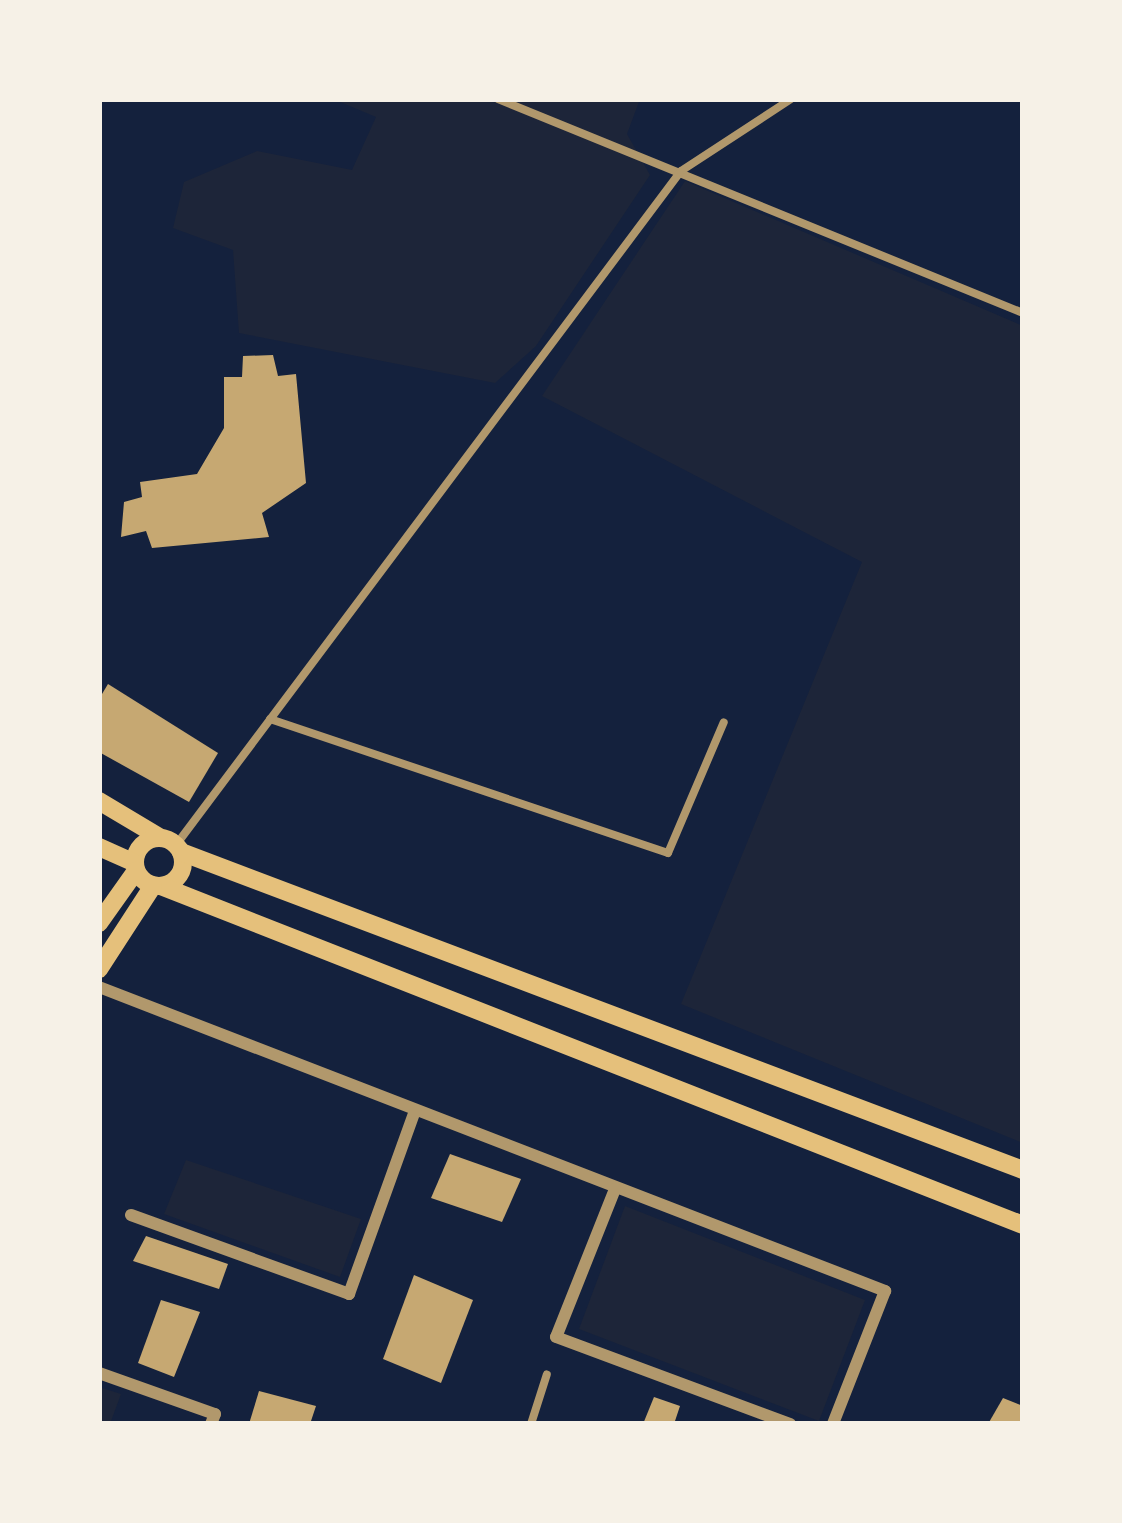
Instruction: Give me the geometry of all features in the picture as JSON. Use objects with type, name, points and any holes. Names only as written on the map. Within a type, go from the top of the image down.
[{"type":"main road","points":[[99,801],[173,845],[1023,1170]]},
{"type":"main road","points":[[99,923],[135,867],[140,847],[173,845]]},
{"type":"main road","points":[[99,969],[157,886],[180,874],[173,845]]},
{"type":"main road","points":[[99,847],[157,886],[1023,1225]]},
{"type":"street","points":[[99,987],[885,1291],[833,1424]]},
{"type":"street","points":[[131,1215],[349,1294],[416,1111]]},
{"type":"street","points":[[615,1189],[556,1337],[790,1424]]},
{"type":"street","points":[[99,1373],[215,1414],[211,1424]]},
{"type":"lane","points":[[498,99],[1023,313]]},
{"type":"lane","points":[[173,845],[681,171],[790,99]]},
{"type":"lane","points":[[270,719],[668,853],[724,722]]},
{"type":"lane","points":[[531,1424],[547,1375]]},
{"type":"shaded area","points":[[333,99],[640,99],[627,134],[650,175],[536,346],[495,383],[239,333],[233,250],[173,228],[184,182],[257,151],[352,170],[376,117]]},
{"type":"shaded area","points":[[685,181],[1023,326],[1023,1143],[681,1004],[862,562],[542,396]]},
{"type":"shaded area","points":[[186,1160],[361,1219],[340,1277],[164,1214]]},
{"type":"shaded area","points":[[625,1206],[865,1300],[819,1421],[579,1329]]},
{"type":"shaded area","points":[[99,1387],[121,1394],[110,1424],[99,1424]]},
{"type":"building","points":[[273,355],[278,376],[296,374],[306,483],[262,513],[269,537],[152,548],[146,531],[121,537],[124,502],[142,497],[140,482],[197,474],[224,428],[224,377],[242,377],[243,356]]},
{"type":"building","points":[[108,684],[218,753],[189,802],[99,752],[99,699]]},
{"type":"building","points":[[450,1154],[521,1179],[502,1222],[431,1198]]},
{"type":"building","points":[[146,1236],[228,1264],[219,1289],[133,1261]]},
{"type":"building","points":[[414,1275],[473,1300],[441,1383],[383,1359]]},
{"type":"building","points":[[161,1300],[200,1312],[174,1377],[138,1363]]},
{"type":"building","points":[[259,1391],[316,1406],[310,1424],[249,1424]]},
{"type":"building","points":[[654,1397],[680,1406],[674,1424],[643,1424]]},
{"type":"building","points":[[1003,1398],[1023,1406],[1023,1424],[988,1424]]}]
